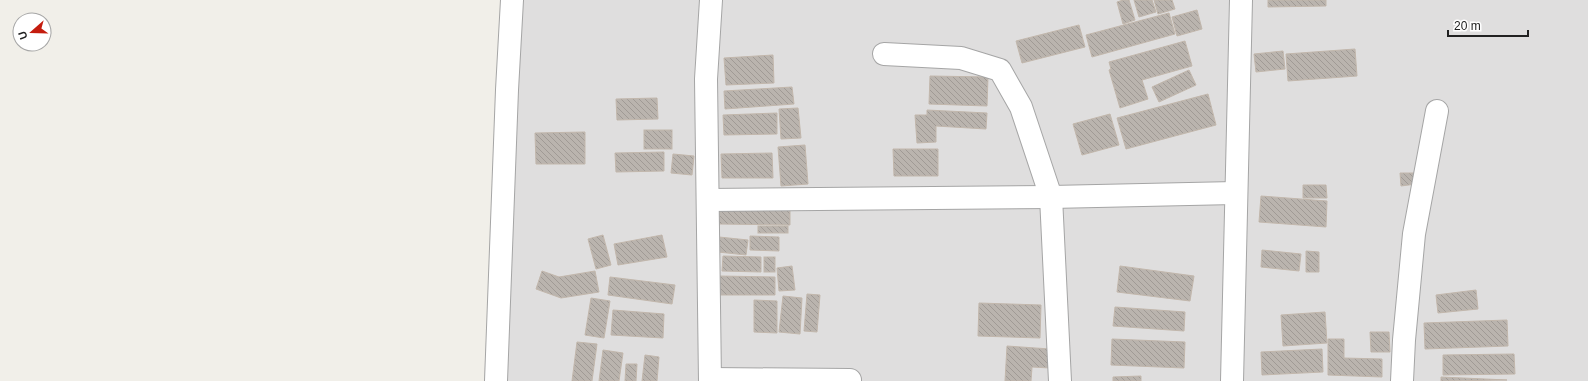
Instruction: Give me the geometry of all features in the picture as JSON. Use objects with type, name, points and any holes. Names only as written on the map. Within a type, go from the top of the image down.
[{"type":"street","points":[[496,381],[507,90],[512,0]]},
{"type":"street","points":[[711,0],[706,79],[710,380],[850,380]]},
{"type":"street","points":[[1232,381],[1235,193],[1241,0]]},
{"type":"street","points":[[884,54],[960,58],[1000,70],[1021,107],[1051,198],[1060,381]]},
{"type":"street","points":[[1402,381],[1404,340],[1414,234],[1437,111]]},
{"type":"street","points":[[708,200],[1051,198],[1235,193]]},
{"type":"shaded area","points":[[503,0],[1588,0],[1588,381],[484,381]]},
{"type":"building","points":[[1129,0],[1135,20],[1123,24],[1117,2]]},
{"type":"building","points":[[1134,0],[1152,0],[1156,12],[1139,17]]},
{"type":"building","points":[[1154,0],[1172,0],[1175,9],[1158,14]]},
{"type":"building","points":[[1268,0],[1326,0],[1326,6],[1268,7]]},
{"type":"building","points":[[1197,10],[1202,29],[1177,36],[1172,17]]},
{"type":"building","points":[[1169,13],[1175,34],[1092,57],[1086,35]]},
{"type":"building","points":[[1079,25],[1085,47],[1022,63],[1016,41]]},
{"type":"building","points":[[1185,41],[1192,66],[1142,80],[1148,99],[1120,108],[1109,70],[1111,69],[1109,62]]},
{"type":"building","points":[[1355,49],[1357,76],[1288,81],[1286,54]]},
{"type":"building","points":[[1283,51],[1285,69],[1256,72],[1254,54]]},
{"type":"building","points":[[773,55],[774,83],[726,85],[724,58]]},
{"type":"building","points":[[1189,70],[1196,85],[1159,102],[1152,87]]},
{"type":"building","points":[[930,76],[988,77],[987,106],[929,104]]},
{"type":"building","points":[[792,87],[794,104],[725,109],[724,91]]},
{"type":"building","points":[[1208,94],[1216,125],[1126,149],[1117,118]]},
{"type":"building","points":[[657,98],[658,119],[617,120],[616,99]]},
{"type":"building","points":[[798,108],[801,138],[781,139],[779,109]]},
{"type":"building","points":[[927,110],[987,113],[986,129],[936,126],[936,142],[917,143],[915,115],[927,115]]},
{"type":"building","points":[[777,113],[777,134],[724,135],[723,115]]},
{"type":"building","points":[[1110,114],[1119,145],[1082,155],[1073,124]]},
{"type":"building","points":[[644,130],[672,130],[672,149],[644,149]]},
{"type":"building","points":[[585,132],[585,164],[536,164],[535,133]]},
{"type":"building","points":[[805,145],[808,184],[781,186],[778,147]]},
{"type":"building","points":[[893,149],[938,149],[938,176],[894,176]]},
{"type":"building","points":[[664,152],[664,171],[616,172],[615,153]]},
{"type":"building","points":[[772,153],[773,178],[722,178],[721,154]]},
{"type":"building","points":[[673,154],[694,156],[692,175],[671,173]]},
{"type":"building","points":[[1400,173],[1415,173],[1416,184],[1401,186]]},
{"type":"building","points":[[1303,185],[1326,185],[1327,198],[1303,198]]},
{"type":"building","points":[[1261,196],[1327,201],[1326,227],[1259,222]]},
{"type":"building","points":[[720,204],[790,204],[790,225],[719,224]]},
{"type":"building","points":[[758,226],[788,226],[788,233],[758,233]]},
{"type":"building","points":[[603,235],[611,265],[596,269],[588,239]]},
{"type":"building","points":[[662,235],[667,257],[618,265],[614,244]]},
{"type":"building","points":[[750,236],[779,237],[779,251],[750,250]]},
{"type":"building","points":[[719,237],[748,240],[746,255],[718,252]]},
{"type":"building","points":[[1262,250],[1301,254],[1299,271],[1261,267]]},
{"type":"building","points":[[1306,251],[1319,252],[1319,272],[1306,272]]},
{"type":"building","points":[[723,256],[761,257],[761,272],[722,271]]},
{"type":"building","points":[[764,257],[775,257],[775,272],[764,272]]},
{"type":"building","points":[[792,266],[795,290],[779,291],[777,268]]},
{"type":"building","points":[[1120,266],[1194,276],[1190,301],[1117,292]]},
{"type":"building","points":[[542,271],[559,277],[595,271],[599,292],[561,298],[536,289]]},
{"type":"building","points":[[720,276],[775,277],[775,295],[720,295]]},
{"type":"building","points":[[610,277],[675,285],[672,304],[608,295]]},
{"type":"building","points":[[1476,290],[1478,309],[1438,313],[1436,295]]},
{"type":"building","points":[[807,294],[820,295],[817,332],[804,331]]},
{"type":"building","points":[[783,296],[802,298],[800,334],[779,332]]},
{"type":"building","points":[[591,298],[610,301],[604,338],[585,335]]},
{"type":"building","points":[[754,300],[777,301],[777,333],[754,332]]},
{"type":"building","points":[[979,303],[1041,305],[1040,338],[978,336]]},
{"type":"building","points":[[1115,307],[1185,312],[1184,331],[1113,326]]},
{"type":"building","points":[[613,310],[664,314],[663,338],[611,335]]},
{"type":"building","points":[[1325,312],[1327,343],[1283,346],[1281,315]]},
{"type":"building","points":[[1507,320],[1508,346],[1425,349],[1424,323]]},
{"type":"building","points":[[1370,332],[1389,332],[1390,352],[1371,352]]},
{"type":"building","points":[[1112,339],[1185,342],[1184,368],[1111,365]]},
{"type":"building","points":[[1328,339],[1344,339],[1344,358],[1382,359],[1382,377],[1328,375]]},
{"type":"building","points":[[577,342],[597,344],[592,381],[572,381]]},
{"type":"building","points":[[1007,346],[1050,349],[1050,368],[1032,367],[1031,381],[1005,381]]},
{"type":"building","points":[[1322,349],[1323,372],[1262,375],[1261,352]]},
{"type":"building","points":[[603,350],[623,353],[619,381],[599,381]]},
{"type":"building","points":[[1514,354],[1515,374],[1443,375],[1443,355]]},
{"type":"building","points":[[645,355],[659,357],[657,381],[642,381]]},
{"type":"building","points":[[626,364],[637,364],[636,381],[625,381]]},
{"type":"building","points":[[1141,376],[1141,381],[1113,381],[1113,377]]},
{"type":"building","points":[[1441,377],[1507,380],[1441,381]]}]
